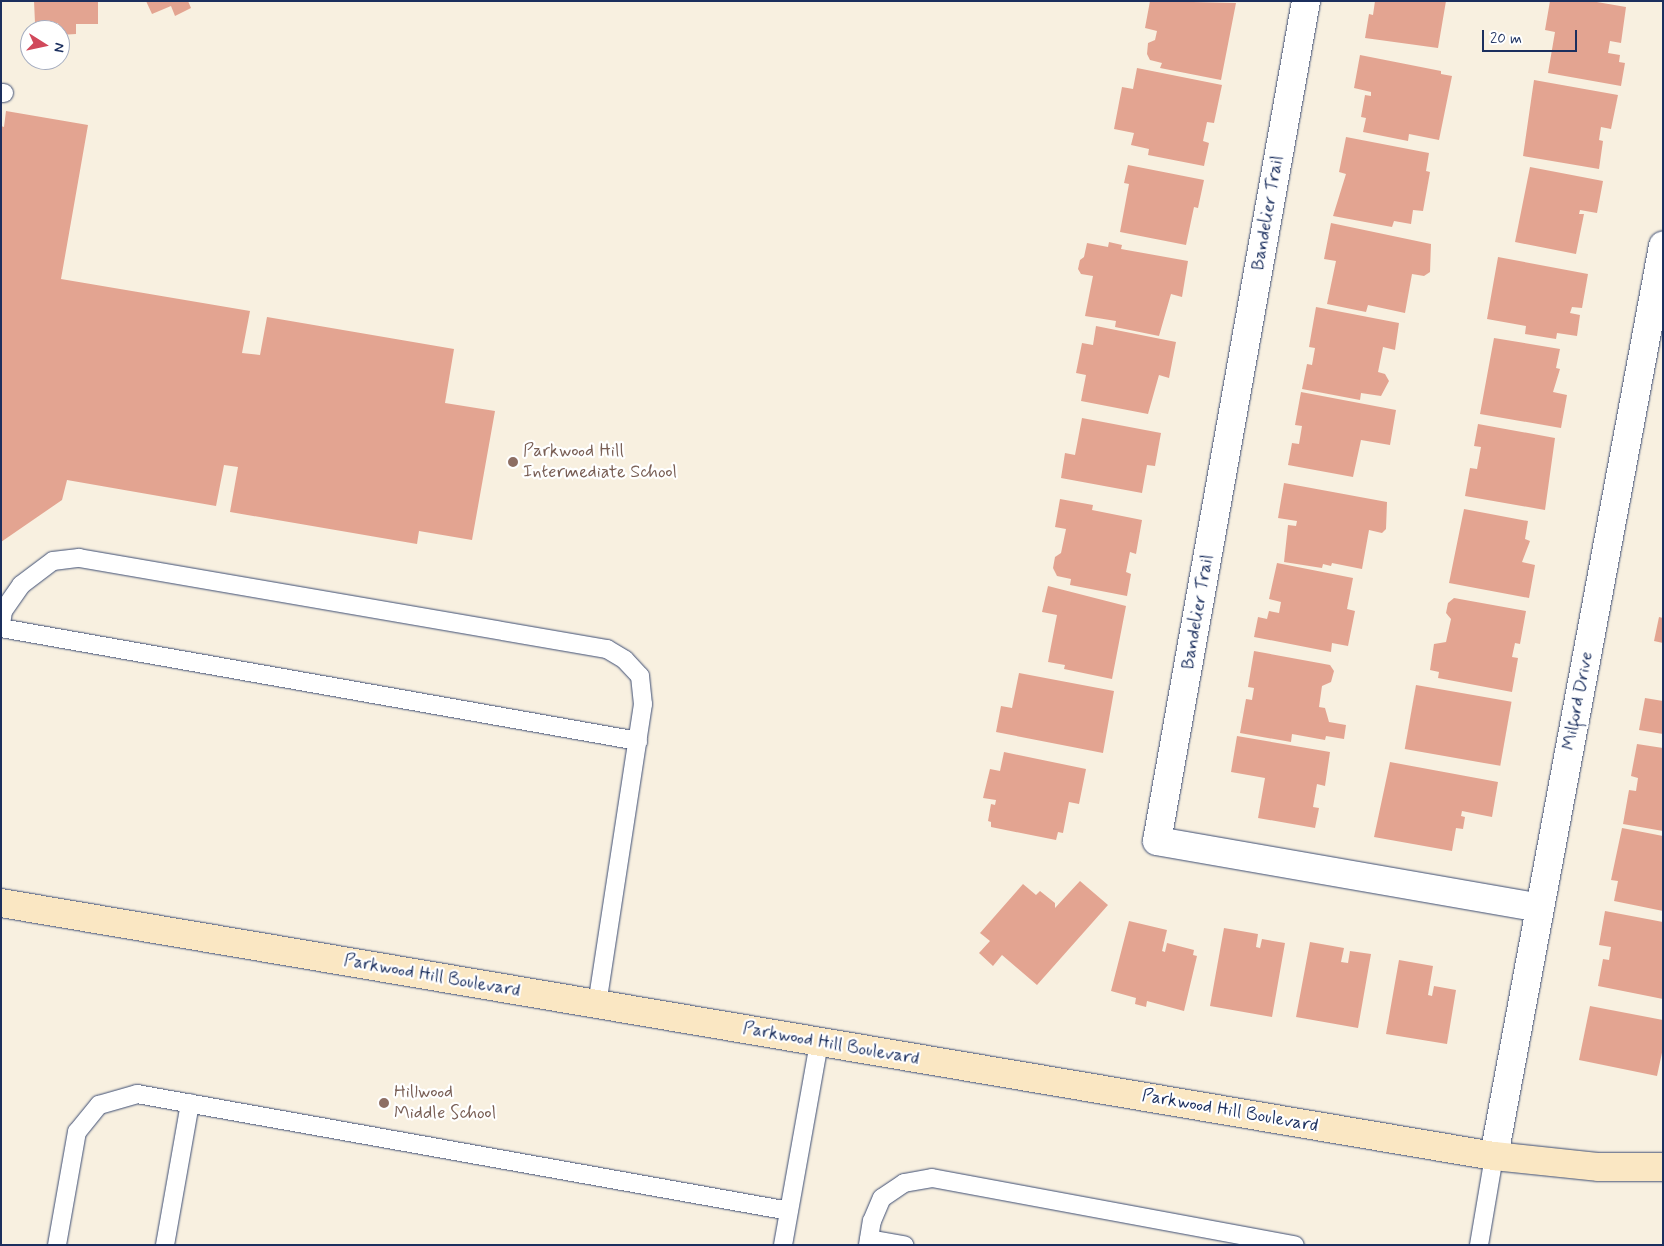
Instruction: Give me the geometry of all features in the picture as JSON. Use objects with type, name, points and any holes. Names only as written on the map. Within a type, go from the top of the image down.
[{"type":"street","name":"Bandelier Trail","points":[[1306,1],[1157,841],[1540,908]]},
{"type":"street","name":"Milford Drive","points":[[1494,1156],[1663,246]]},
{"type":"street","name":"Parkwood Hill Boulevard","points":[[1,903],[1494,1156],[1599,1166],[1663,1167]]},
{"type":"lane","points":[[596,1004],[644,704],[640,676],[625,660],[606,649],[79,558],[53,561],[21,585],[3,611],[1,627],[638,741]]},
{"type":"lane","points":[[783,1245],[819,1042]]},
{"type":"lane","points":[[57,1245],[77,1132],[99,1105],[137,1094],[789,1211]]},
{"type":"lane","points":[[165,1245],[190,1103]]},
{"type":"lane","points":[[1479,1245],[1494,1156]]},
{"type":"lane","points":[[904,1245],[869,1242],[882,1198],[904,1183],[932,1178],[1295,1245]]},
{"type":"building","points":[[34,1],[98,1],[98,24],[76,24],[76,34],[70,34],[70,20],[35,20]]},
{"type":"building","points":[[146,1],[188,1],[191,8],[175,16],[171,6],[152,14]]},
{"type":"building","points":[[1150,1],[1236,3],[1221,80],[1160,68],[1162,63],[1150,60],[1147,54],[1148,43],[1155,40],[1157,31],[1145,28]]},
{"type":"building","points":[[1375,1],[1446,1],[1438,48],[1365,38],[1369,14],[1373,15]]},
{"type":"building","points":[[1550,1],[1591,1],[1626,7],[1621,43],[1610,41],[1608,53],[1620,55],[1619,62],[1625,63],[1621,86],[1548,73],[1555,32],[1545,30]]},
{"type":"building","points":[[1360,55],[1441,71],[1441,74],[1452,76],[1439,140],[1409,134],[1408,141],[1363,132],[1366,118],[1361,117],[1365,95],[1371,96],[1371,92],[1354,88]]},
{"type":"building","points":[[1137,68],[1222,85],[1214,123],[1207,122],[1203,141],[1209,143],[1204,166],[1148,155],[1149,149],[1131,145],[1134,133],[1114,129],[1122,87],[1133,89]]},
{"type":"building","points":[[1534,80],[1618,95],[1611,129],[1601,127],[1599,140],[1603,141],[1599,169],[1523,156]]},
{"type":"building","points":[[6,111],[88,125],[61,279],[250,311],[242,353],[260,355],[267,317],[454,349],[445,403],[495,411],[472,540],[419,531],[417,544],[230,512],[238,467],[224,465],[216,506],[67,480],[62,500],[1,542],[1,126],[4,127]]},
{"type":"building","points":[[1346,137],[1429,153],[1426,171],[1430,172],[1423,211],[1413,210],[1411,224],[1394,221],[1392,227],[1333,216],[1346,174],[1339,172]]},
{"type":"building","points":[[1128,165],[1204,180],[1198,208],[1194,207],[1186,245],[1120,232],[1129,184],[1124,183]]},
{"type":"building","points":[[1530,167],[1603,181],[1597,213],[1580,210],[1579,214],[1584,214],[1576,254],[1515,242]]},
{"type":"building","points":[[1331,223],[1431,244],[1430,272],[1424,276],[1412,274],[1405,313],[1368,305],[1366,312],[1327,304],[1336,261],[1324,259]]},
{"type":"building","points":[[1109,242],[1122,245],[1121,249],[1188,261],[1182,297],[1171,294],[1159,336],[1115,327],[1116,321],[1085,316],[1093,276],[1081,274],[1078,269],[1080,260],[1084,257],[1087,243],[1108,247]]},
{"type":"building","points":[[1498,257],[1588,274],[1582,308],[1572,307],[1570,313],[1580,315],[1577,336],[1557,333],[1556,339],[1525,334],[1526,326],[1487,319]]},
{"type":"building","points":[[1316,307],[1399,323],[1395,350],[1383,347],[1378,372],[1385,374],[1389,381],[1381,396],[1361,393],[1360,400],[1302,389],[1307,364],[1312,365],[1315,348],[1309,347]]},
{"type":"building","points":[[1096,326],[1176,342],[1169,378],[1159,375],[1148,414],[1081,401],[1086,375],[1076,373],[1082,343],[1093,345]]},
{"type":"building","points":[[1494,338],[1560,349],[1556,368],[1560,369],[1553,392],[1567,395],[1561,428],[1480,414]]},
{"type":"building","points":[[1301,392],[1396,410],[1390,445],[1361,440],[1353,477],[1288,465],[1292,443],[1299,444],[1302,426],[1295,425]]},
{"type":"building","points":[[1082,418],[1161,433],[1155,466],[1147,465],[1142,493],[1061,478],[1065,453],[1075,455]]},
{"type":"building","points":[[1478,424],[1555,438],[1545,510],[1465,496],[1470,468],[1477,469],[1481,447],[1474,446]]},
{"type":"building","points":[[1284,483],[1387,502],[1386,529],[1382,533],[1369,530],[1362,569],[1332,563],[1331,566],[1323,564],[1322,568],[1284,562],[1288,525],[1296,526],[1297,521],[1278,518]]},
{"type":"building","points":[[1060,499],[1093,505],[1092,510],[1142,520],[1136,554],[1130,552],[1126,572],[1131,574],[1127,596],[1070,585],[1071,579],[1057,576],[1053,568],[1055,557],[1061,553],[1066,529],[1055,527]]},
{"type":"building","points":[[1464,509],[1528,521],[1525,539],[1530,541],[1522,562],[1535,565],[1529,598],[1449,583]]},
{"type":"building","points":[[1277,563],[1353,578],[1347,609],[1355,611],[1348,646],[1332,643],[1331,652],[1254,637],[1258,617],[1267,619],[1269,611],[1279,613],[1281,602],[1269,599]]},
{"type":"building","points":[[1048,586],[1126,606],[1112,679],[1064,669],[1065,665],[1048,662],[1057,615],[1042,612]]},
{"type":"building","points":[[1454,598],[1526,611],[1520,644],[1515,643],[1512,657],[1518,658],[1512,692],[1438,678],[1439,672],[1430,670],[1434,644],[1446,642],[1451,619],[1446,613],[1448,603]]},
{"type":"building","points":[[1659,617],[1663,618],[1663,643],[1654,641]]},
{"type":"building","points":[[1254,651],[1330,665],[1334,671],[1331,682],[1322,686],[1319,707],[1325,708],[1329,722],[1346,725],[1344,739],[1326,736],[1325,740],[1292,734],[1291,742],[1240,733],[1246,699],[1252,700],[1254,688],[1248,687]]},
{"type":"building","points":[[1019,673],[1114,691],[1103,753],[996,732],[1001,706],[1012,708]]},
{"type":"building","points":[[1416,685],[1512,702],[1500,766],[1405,749]]},
{"type":"building","points":[[1645,698],[1663,701],[1663,734],[1639,730]]},
{"type":"building","points":[[1237,736],[1330,752],[1325,786],[1317,784],[1313,807],[1319,808],[1315,828],[1258,818],[1265,778],[1231,772]]},
{"type":"building","points":[[1637,744],[1663,748],[1663,831],[1623,824],[1629,790],[1636,791],[1638,778],[1631,776]]},
{"type":"building","points":[[1004,752],[1086,769],[1079,804],[1069,802],[1063,833],[1058,832],[1056,840],[991,827],[991,822],[988,821],[991,804],[995,805],[996,800],[983,798],[990,769],[1000,771]]},
{"type":"building","points":[[1390,762],[1498,782],[1492,817],[1462,811],[1461,816],[1465,817],[1463,829],[1456,828],[1452,851],[1374,837]]},
{"type":"building","points":[[1622,828],[1663,836],[1663,911],[1614,901],[1618,881],[1611,880]]},
{"type":"building","points":[[1080,881],[1108,905],[1037,985],[1002,955],[993,966],[979,953],[990,941],[980,933],[1023,884],[1036,895],[1040,891],[1055,903],[1055,908]]},
{"type":"building","points":[[1605,911],[1663,922],[1663,999],[1598,986],[1603,959],[1609,960],[1611,947],[1599,945]]},
{"type":"building","points":[[1129,921],[1167,930],[1162,951],[1165,952],[1167,943],[1194,950],[1193,955],[1197,956],[1184,1011],[1147,1001],[1146,1007],[1135,1004],[1136,998],[1111,991]]},
{"type":"building","points":[[1224,928],[1258,934],[1256,947],[1260,948],[1262,939],[1285,943],[1272,1017],[1210,1006]]},
{"type":"building","points":[[1310,942],[1344,948],[1341,962],[1348,963],[1350,951],[1371,954],[1358,1028],[1296,1017]]},
{"type":"building","points":[[1399,960],[1433,966],[1428,995],[1432,996],[1434,986],[1456,990],[1447,1044],[1386,1034]]},
{"type":"building","points":[[1590,1006],[1663,1020],[1663,1048],[1657,1076],[1579,1060]]},
{"type":"place","name":"Parkwood Hill Intermediate School","points":[[513,462]]},
{"type":"place","name":"Hillwood Middle School","points":[[384,1103]]}]
